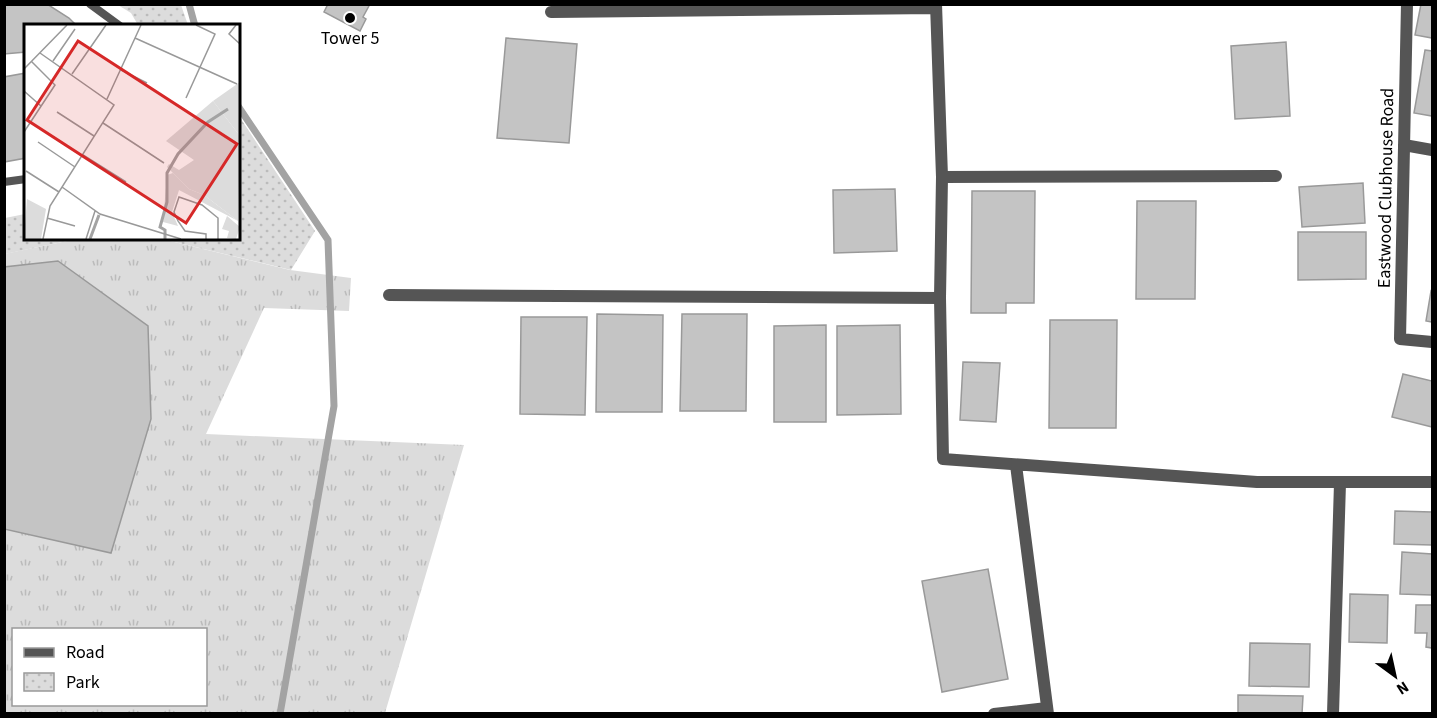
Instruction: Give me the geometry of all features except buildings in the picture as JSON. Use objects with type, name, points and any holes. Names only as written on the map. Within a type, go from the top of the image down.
[{"type":"street","name":"Eastwood Clubhouse Road","points":[[1407,4],[1400,339],[1432,342]]},
{"type":"street","points":[[551,12],[936,6],[942,177],[940,298],[943,459],[1257,482],[1432,482]]},
{"type":"street","points":[[1404,145],[1432,150]]},
{"type":"street","points":[[942,177],[1276,176]]},
{"type":"street","points":[[389,295],[940,298]]},
{"type":"street","points":[[994,714],[1047,711],[1016,465]]},
{"type":"street","points":[[1332,714],[1340,483]]},
{"type":"lane","points":[[90,4],[117,24]]},
{"type":"lane","points":[[4,182],[24,179]]},
{"type":"green space","points":[[118,5],[181,5],[188,24],[137,24],[131,13]]},
{"type":"green space","points":[[240,118],[315,231],[291,270],[166,240],[240,240]]},
{"type":"green space","points":[[24,214],[24,240],[72,240],[5,254],[5,218]]},
{"type":"green space","points":[[72,240],[166,240],[290,270],[351,278],[349,311],[264,308],[206,434],[464,445],[385,713],[5,713],[4,254]]},
{"type":"waterway","points":[[189,4],[194,24]]},
{"type":"waterway","points":[[240,109],[328,240],[334,406],[280,714]]},
{"type":"place","name":"Tower 5","points":[[350,18]]}]
